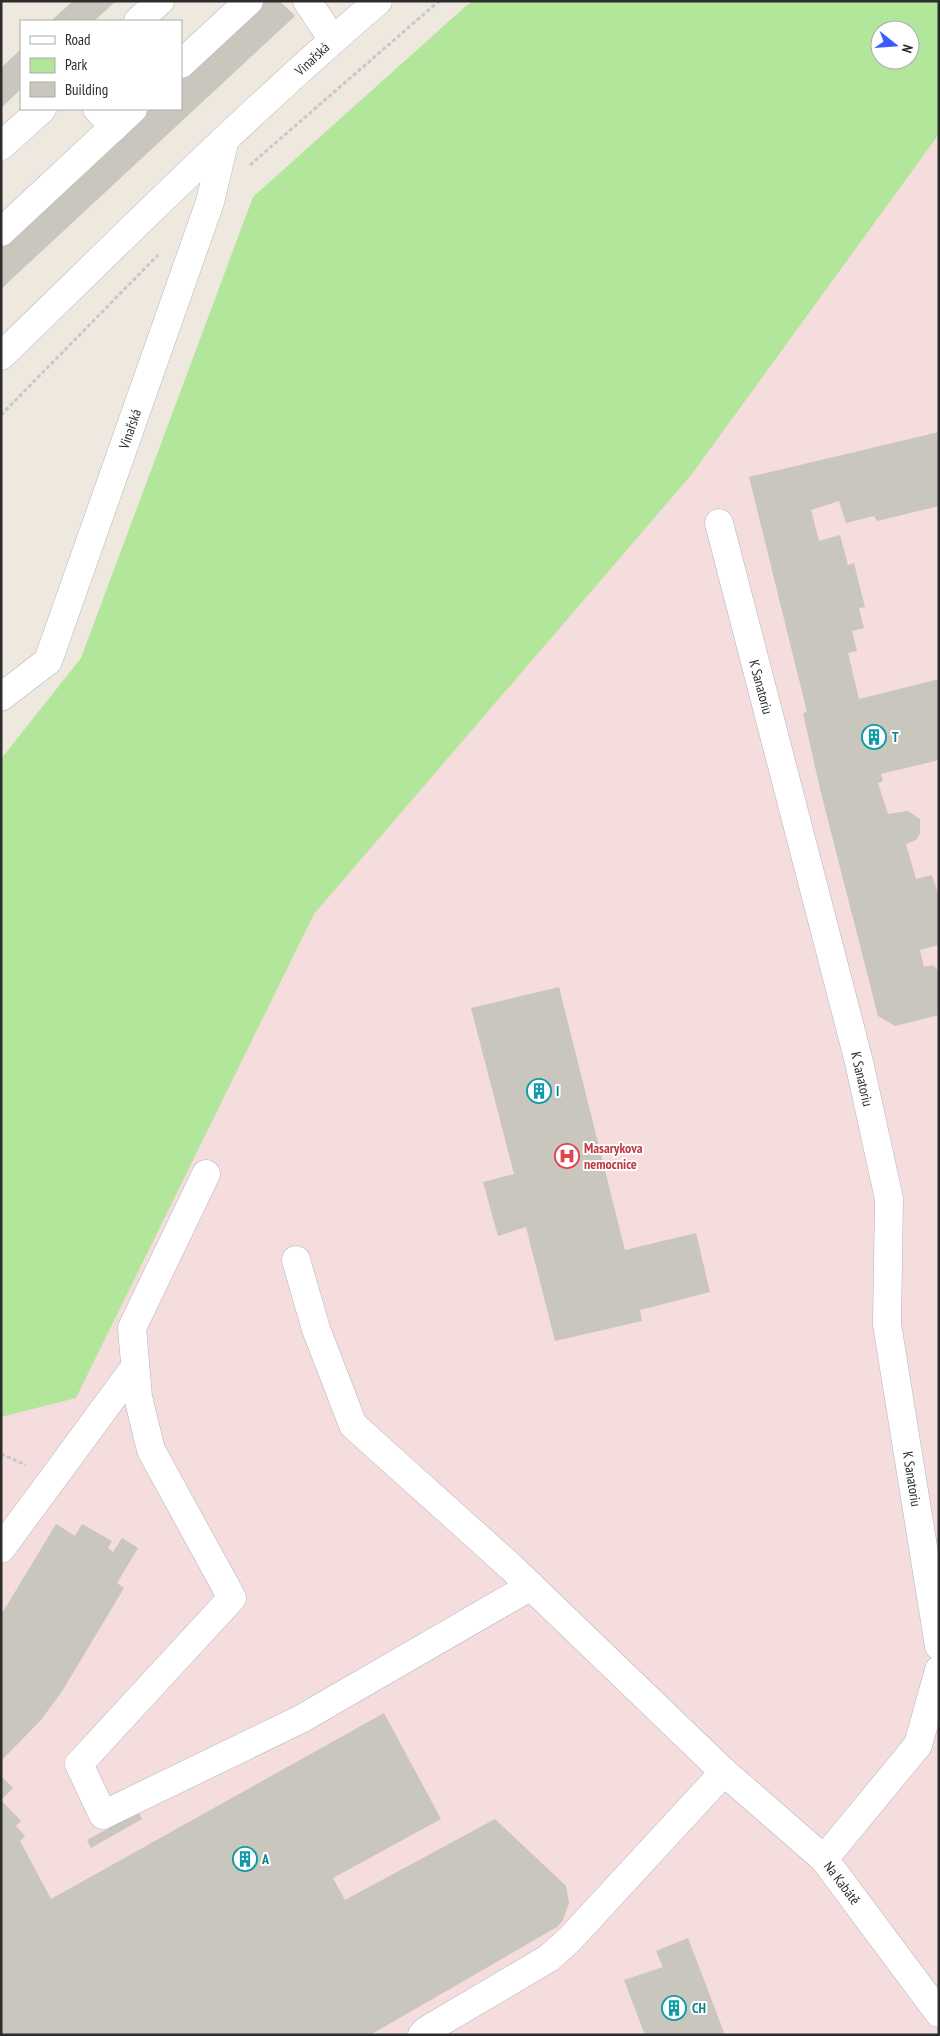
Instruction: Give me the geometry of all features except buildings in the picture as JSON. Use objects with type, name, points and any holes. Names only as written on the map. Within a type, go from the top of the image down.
[{"type":"street","points":[[139,20],[160,1]]},
{"type":"street","points":[[182,63],[249,1]]},
{"type":"street","points":[[307,1],[333,40]]},
{"type":"street","name":"Vinařská","points":[[1,356],[225,139],[378,1]]},
{"type":"street","points":[[1,146],[41,110]]},
{"type":"street","points":[[1,232],[115,115]]},
{"type":"street","name":"Vinařská","points":[[1,697],[48,661],[210,202],[225,139]]},
{"type":"street","name":"K Sanatoriu","points":[[719,523],[858,1062],[889,1199],[887,1324],[939,1646]]},
{"type":"street","points":[[206,1174],[132,1328],[138,1397],[151,1450],[232,1598],[80,1764],[103,1815],[301,1719],[530,1586]]},
{"type":"street","name":"Na Kabátě","points":[[296,1260],[316,1329],[353,1425],[530,1586],[724,1772],[824,1859],[939,2013]]},
{"type":"street","points":[[1,1549],[135,1367]]},
{"type":"street","points":[[824,1859],[918,1745],[939,1670]]},
{"type":"street","points":[[422,2035],[427,2030],[549,1958],[570,1939],[724,1772]]},
{"type":"shaded area","name":"Masarykova nemocnice","points":[[939,134],[939,2035],[1,2035],[1,1417],[76,1398],[313,914],[692,474]]},
{"type":"green space","points":[[473,1],[939,1],[939,134],[692,474],[314,914],[76,1398],[1,1417],[1,759],[81,658],[253,197]]},
{"type":"place","name":"T","points":[[874,737]]},
{"type":"place","name":"I","points":[[539,1091]]},
{"type":"place","name":"Masarykova nemocnice","points":[[567,1156]]},
{"type":"place","name":"A","points":[[245,1859]]},
{"type":"place","name":"CH","points":[[674,2008]]}]
